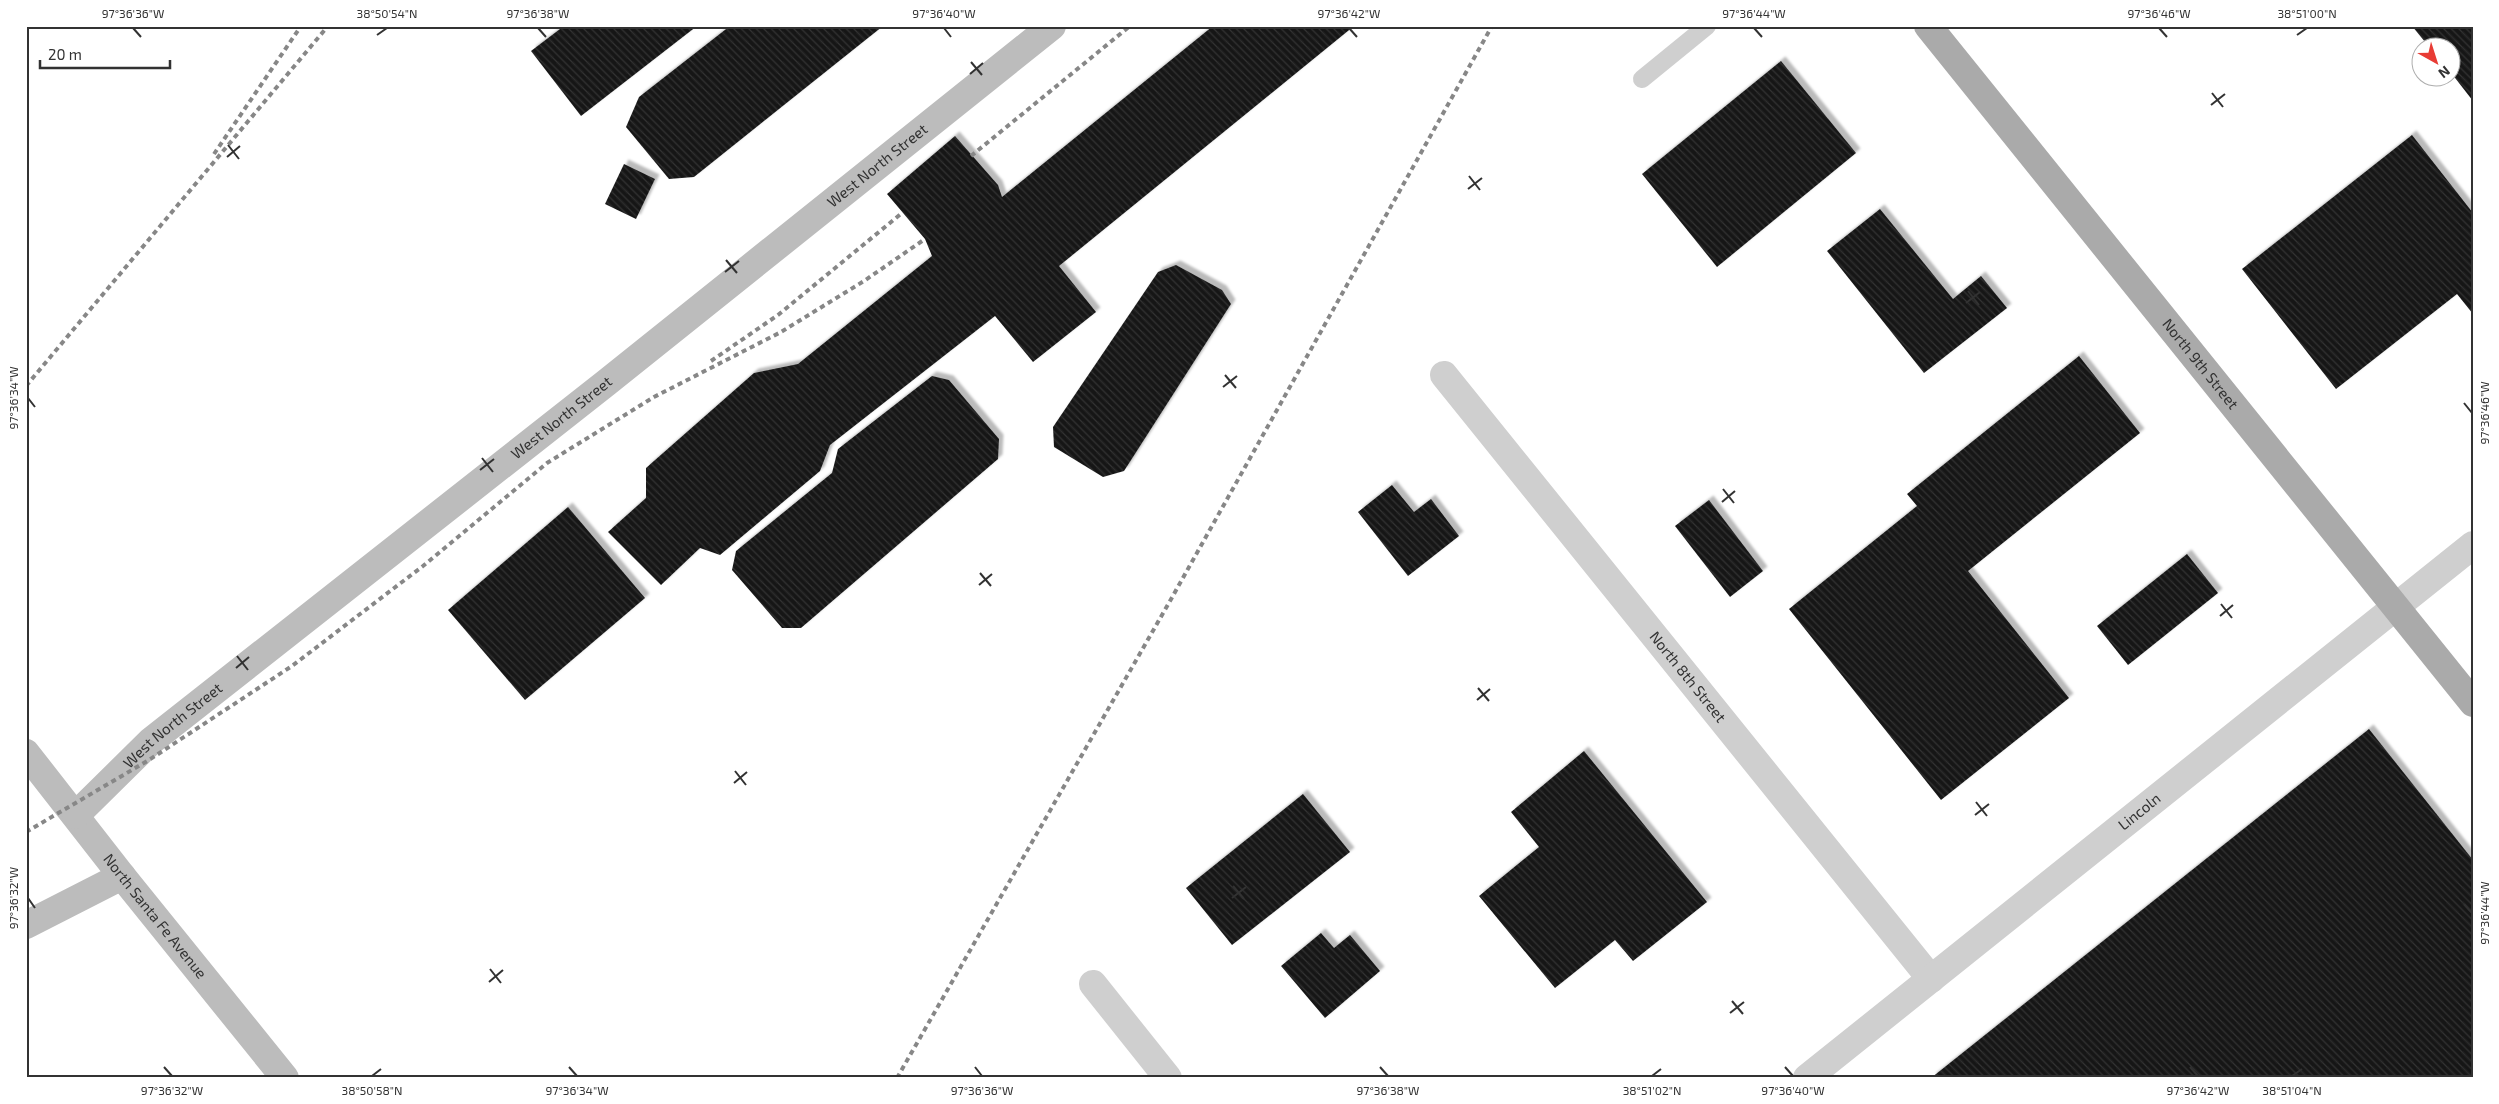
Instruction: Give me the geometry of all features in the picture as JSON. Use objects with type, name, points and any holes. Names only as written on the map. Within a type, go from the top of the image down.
[{"type":"main road","name":"North 9th Street","points":[[1928,26],[2473,703]]},
{"type":"street","name":"West North Street","points":[[76,815],[152,741],[606,383],[1052,26]]},
{"type":"street","name":"North 8th Street","points":[[1444,375],[1931,978]]},
{"type":"street","name":"Lincoln","points":[[1808,1078],[2473,545]]},
{"type":"street","name":"North Santa Fe Avenue","points":[[26,753],[122,876],[285,1078]]},
{"type":"street","points":[[26,925],[122,876]]},
{"type":"street","points":[[1093,984],[1168,1078]]},
{"type":"lane","points":[[1642,79],[1707,26]]},
{"type":"building","points":[[564,26],[697,26],[581,116],[531,51]]},
{"type":"building","points":[[730,26],[883,26],[694,177],[669,179],[626,127],[639,97]]},
{"type":"building","points":[[1213,26],[1354,26],[1059,266],[1096,312],[1033,362],[995,316],[830,445],[820,471],[720,555],[700,548],[661,585],[608,532],[646,498],[646,468],[754,373],[798,364],[932,256],[925,239],[887,194],[955,136],[998,185],[1002,197]]},
{"type":"building","points":[[2412,26],[2473,26],[2473,101],[2462,87],[2462,38],[2422,38]]},
{"type":"building","points":[[1781,61],[1856,153],[1717,267],[1642,174]]},
{"type":"building","points":[[2412,135],[2473,213],[2473,314],[2457,294],[2336,389],[2242,269]]},
{"type":"building","points":[[624,164],[655,179],[636,219],[605,204]]},
{"type":"building","points":[[1880,209],[1953,299],[1981,276],[2007,308],[1924,373],[1827,251]]},
{"type":"building","points":[[1176,265],[1222,290],[1231,304],[1124,471],[1103,477],[1054,447],[1053,427],[1158,272]]},
{"type":"building","points":[[2079,356],[2140,433],[1968,571],[2069,698],[1941,800],[1789,609],[1917,506],[1907,494]]},
{"type":"building","points":[[932,376],[949,380],[999,439],[998,459],[801,628],[782,628],[732,570],[736,551],[832,473],[838,449]]},
{"type":"building","points":[[1392,485],[1414,512],[1431,499],[1459,536],[1408,576],[1358,512]]},
{"type":"building","points":[[1709,500],[1763,571],[1730,597],[1675,526]]},
{"type":"building","points":[[568,507],[645,598],[525,700],[448,610]]},
{"type":"building","points":[[2187,554],[2218,593],[2128,665],[2097,626]]},
{"type":"building","points":[[2369,729],[2473,860],[2473,1078],[1931,1078]]},
{"type":"building","points":[[1584,751],[1707,902],[1633,961],[1615,940],[1555,988],[1479,896],[1539,847],[1511,812]]},
{"type":"building","points":[[1303,794],[1350,852],[1232,945],[1186,888]]},
{"type":"building","points":[[1321,933],[1334,948],[1350,935],[1380,971],[1325,1018],[1281,966]]},
{"type":"railway","points":[[214,154],[301,26]]},
{"type":"railway","points":[[26,386],[328,26]]},
{"type":"railway","points":[[971,156],[1130,26]]},
{"type":"railway","points":[[897,1078],[1170,601],[1492,26]]},
{"type":"railway","points":[[711,361],[778,315],[902,213]]},
{"type":"railway","points":[[26,832],[149,760],[292,666],[423,566],[547,463],[654,397],[781,332],[864,281],[925,239]]}]
